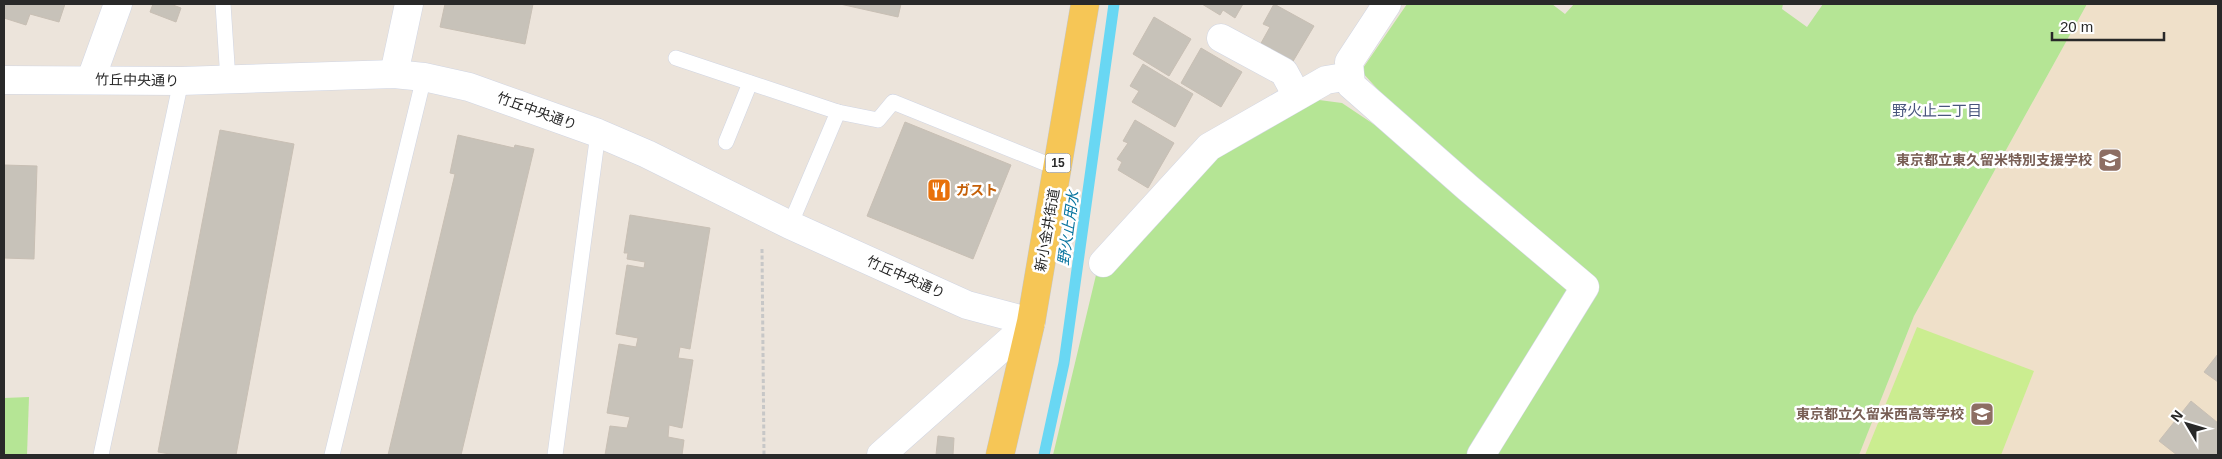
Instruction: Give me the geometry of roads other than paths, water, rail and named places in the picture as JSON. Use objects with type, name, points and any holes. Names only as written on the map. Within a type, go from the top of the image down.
[{"type":"main road","name":"新小金井街道","points":[[1000,455],[1031,322],[1085,4]]},
{"type":"street","points":[[91,79],[118,4]]},
{"type":"street","points":[[394,74],[409,4]]},
{"type":"street","points":[[1387,4],[1349,62],[1351,85],[1468,188],[1585,287],[1481,455]]},
{"type":"street","points":[[1222,38],[1284,72],[1298,96]]},
{"type":"street","name":"竹丘中央通り","points":[[4,80],[91,79],[181,82],[394,74],[424,77],[469,87],[598,133],[647,154],[790,225],[968,304],[1031,322]]},
{"type":"street","points":[[1104,264],[1209,147],[1326,80],[1350,76]]},
{"type":"street","points":[[881,455],[1031,322]]},
{"type":"lane","points":[[223,4],[228,80]]},
{"type":"lane","points":[[676,58],[838,112],[878,120],[893,102],[1058,168]]},
{"type":"lane","points":[[332,455],[424,77]]},
{"type":"lane","points":[[101,455],[181,82]]},
{"type":"lane","points":[[726,142],[750,83]]},
{"type":"lane","points":[[790,225],[838,112]]},
{"type":"lane","points":[[555,455],[598,133]]},
{"type":"waterway","name":"野火止用水","points":[[1044,455],[1064,363],[1114,4]]},
{"type":"place","name":"東京都立東久留米特別支援学校","points":[[2110,160]]},
{"type":"place","name":"ガスト","points":[[939,190]]},
{"type":"place","name":"東京都立久留米西高等学校","points":[[1982,414]]},
{"type":"district","name":"野火止二丁目","points":[[1937,110]]}]
